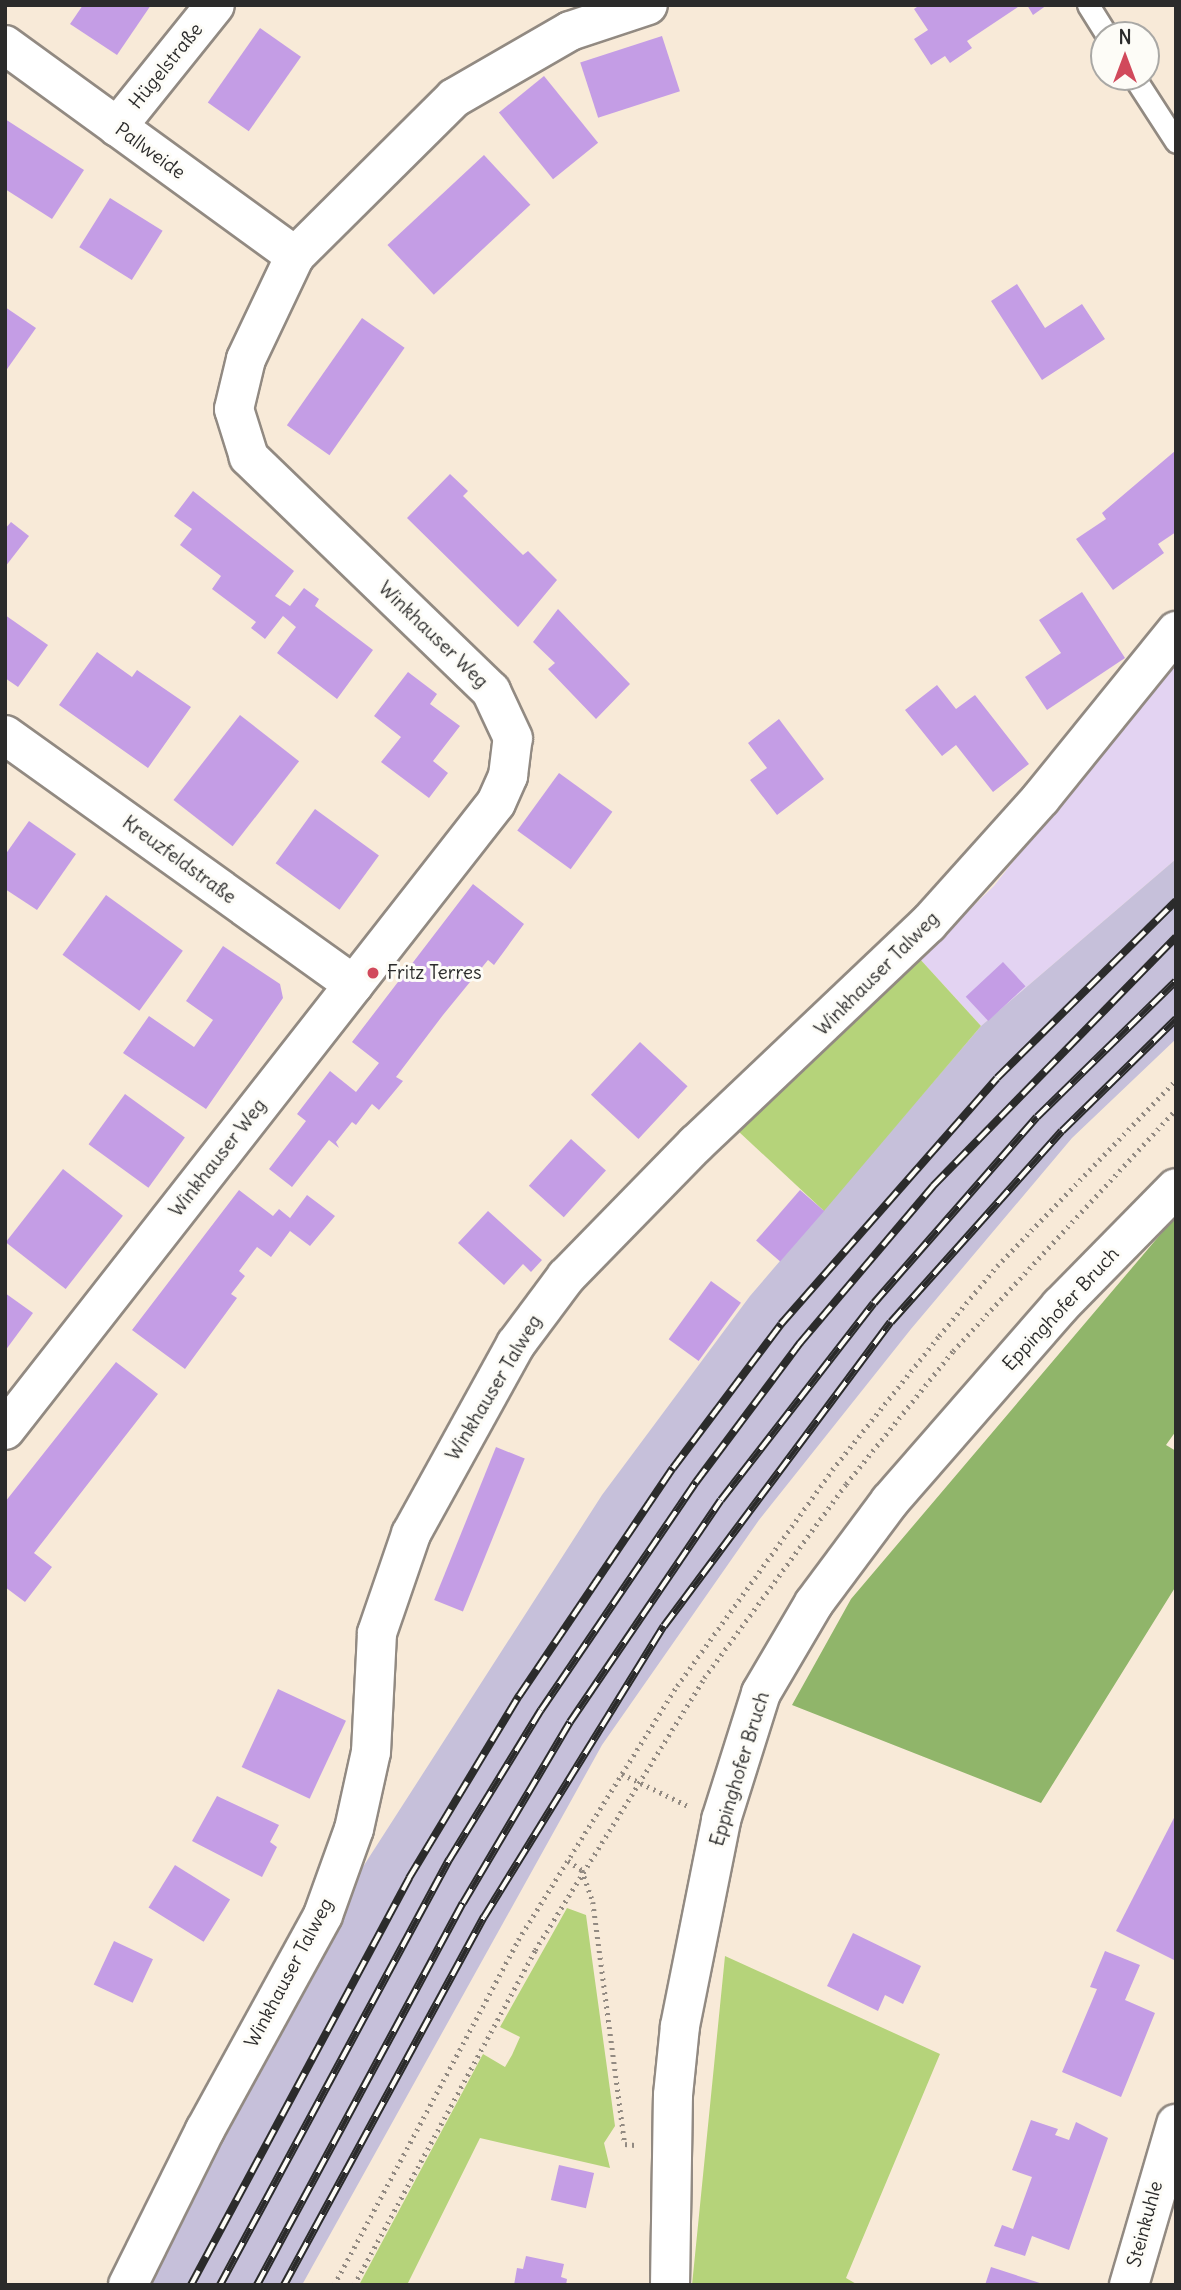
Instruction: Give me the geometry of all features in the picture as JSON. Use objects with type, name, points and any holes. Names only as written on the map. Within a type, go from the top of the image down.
[{"type":"street","name":"Hügelstraße","points":[[117,127],[215,5]]},
{"type":"street","name":"Winkhauser Weg","points":[[5,1430],[496,803],[508,776],[513,738],[491,691],[249,457],[234,409],[246,359],[295,256],[454,98],[570,31],[648,5]]},
{"type":"street","name":"Pallweide","points":[[5,45],[295,256]]},
{"type":"street","name":"Winkhauser Talweg","points":[[128,2285],[205,2130],[323,1914],[354,1829],[371,1752],[377,1633],[411,1534],[516,1344],[566,1277],[677,1163],[928,924],[1041,798],[1176,631]]},
{"type":"street","name":"Kreuzfeldstraße","points":[[5,735],[354,985]]},
{"type":"street","name":"Eppinghofer Bruch","points":[[670,2285],[675,2147],[673,2095],[680,2026],[721,1820],[761,1693],[814,1603],[916,1470],[1060,1306],[1176,1188]]},
{"type":"street","name":"Steinkuhle","points":[[1129,2285],[1168,2173],[1176,2124]]},
{"type":"lane","points":[[1088,5],[1098,21]]},
{"type":"lane","points":[[1143,91],[1176,142]]},
{"type":"path","points":[[334,2285],[511,1953],[677,1686],[841,1459],[998,1266],[1176,1080]]},
{"type":"path","points":[[622,1774],[721,1820]]},
{"type":"path","points":[[568,1861],[582,1870],[593,1902],[625,2144],[675,2147]]},
{"type":"shaded area","points":[[1176,653],[1176,859],[981,1026],[919,958],[994,886]]},
{"type":"shaded area","points":[[1176,859],[1176,1039],[1072,1138],[911,1329],[759,1520],[602,1745],[302,2285],[145,2285],[359,1873],[602,1495],[750,1296],[981,1026]]},
{"type":"green space","points":[[919,958],[981,1026],[824,1211],[738,1131]]},
{"type":"green space","points":[[1176,1216],[1176,1431],[1166,1445],[1176,1451],[1176,1586],[1041,1803],[792,1705],[851,1599]]},
{"type":"green space","points":[[567,1908],[586,1915],[615,2126],[604,2143],[610,2168],[480,2138],[407,2285],[359,2285],[483,2054],[505,2067],[512,2055],[520,2037],[500,2027]]},
{"type":"green space","points":[[725,1956],[940,2054],[846,2278],[858,2285],[692,2285]]},
{"type":"building","points":[[83,5],[151,5],[117,55],[70,24]]},
{"type":"building","points":[[920,5],[1021,5],[967,41],[972,48],[950,63],[945,56],[931,65],[914,39],[928,30],[914,9]]},
{"type":"building","points":[[1027,5],[1047,5],[1033,15]]},
{"type":"building","points":[[260,28],[301,57],[249,131],[208,103]]},
{"type":"building","points":[[662,36],[680,91],[598,118],[580,63]]},
{"type":"building","points":[[544,76],[598,143],[553,179],[499,113]]},
{"type":"building","points":[[5,119],[84,170],[52,219],[5,189]]},
{"type":"building","points":[[484,155],[530,205],[434,295],[387,245]]},
{"type":"building","points":[[110,198],[163,231],[132,280],[79,247]]},
{"type":"building","points":[[1017,284],[1045,328],[1082,304],[1105,339],[1042,380],[991,301]]},
{"type":"building","points":[[5,307],[36,328],[5,372]]},
{"type":"building","points":[[362,318],[405,348],[329,455],[287,425]]},
{"type":"building","points":[[1175,451],[1176,532],[1158,544],[1164,553],[1113,590],[1076,539],[1106,519],[1102,513]]},
{"type":"building","points":[[450,474],[468,491],[463,496],[523,555],[528,551],[557,580],[518,627],[407,518]]},
{"type":"building","points":[[193,491],[294,571],[275,596],[290,606],[304,588],[319,599],[315,606],[373,650],[337,699],[277,653],[296,627],[283,616],[265,639],[251,628],[256,622],[212,589],[221,576],[180,545],[192,529],[174,516]]},
{"type":"building","points":[[11,522],[29,536],[5,567],[5,529]]},
{"type":"building","points":[[1082,592],[1125,658],[1047,710],[1025,677],[1061,653],[1039,620]]},
{"type":"building","points":[[558,609],[630,684],[596,719],[548,669],[555,663],[533,642]]},
{"type":"building","points":[[5,615],[48,645],[18,687],[5,678]]},
{"type":"building","points":[[97,652],[132,677],[137,670],[191,707],[148,768],[59,705]]},
{"type":"building","points":[[408,672],[437,694],[430,704],[460,726],[433,761],[448,773],[429,798],[381,762],[401,737],[374,716]]},
{"type":"building","points":[[937,685],[956,709],[975,695],[1029,764],[993,792],[956,745],[942,756],[905,710]]},
{"type":"building","points":[[240,715],[299,761],[233,846],[174,800]]},
{"type":"building","points":[[779,719],[824,779],[777,815],[750,780],[767,768],[748,743]]},
{"type":"building","points":[[559,773],[612,812],[571,869],[517,830]]},
{"type":"building","points":[[315,809],[379,855],[340,910],[276,863]]},
{"type":"building","points":[[29,821],[76,854],[37,910],[5,889],[5,855]]},
{"type":"building","points":[[473,884],[524,924],[494,965],[488,960],[443,1015],[396,1077],[403,1081],[379,1110],[372,1104],[356,1125],[352,1122],[336,1142],[339,1148],[329,1140],[292,1187],[269,1169],[306,1121],[297,1114],[330,1071],[356,1092],[379,1063],[352,1042]]},
{"type":"building","points":[[106,895],[183,951],[139,1011],[63,955]]},
{"type":"building","points":[[223,946],[280,984],[283,998],[206,1109],[123,1053],[149,1016],[194,1047],[213,1020],[186,1001]]},
{"type":"building","points":[[1003,962],[1026,986],[988,1021],[966,997]]},
{"type":"building","points":[[640,1042],[688,1086],[638,1139],[591,1095]]},
{"type":"building","points":[[125,1094],[185,1137],[148,1188],[89,1144]]},
{"type":"building","points":[[571,1139],[606,1170],[564,1217],[529,1186]]},
{"type":"building","points":[[63,1169],[123,1216],[66,1289],[6,1242]]},
{"type":"building","points":[[239,1190],[273,1216],[279,1209],[290,1218],[307,1195],[335,1216],[310,1246],[290,1231],[271,1257],[257,1247],[239,1271],[245,1276],[231,1294],[237,1298],[185,1369],[132,1330]]},
{"type":"building","points":[[800,1190],[824,1211],[780,1262],[756,1241]]},
{"type":"building","points":[[488,1211],[542,1260],[531,1272],[523,1264],[504,1285],[458,1243]]},
{"type":"building","points":[[711,1281],[741,1303],[699,1361],[669,1339]]},
{"type":"building","points":[[5,1293],[33,1313],[5,1351]]},
{"type":"building","points":[[116,1362],[158,1394],[34,1553],[52,1567],[25,1602],[5,1587],[5,1502]]},
{"type":"building","points":[[496,1447],[525,1459],[463,1612],[434,1600]]},
{"type":"building","points":[[278,1689],[346,1721],[310,1799],[242,1767]]},
{"type":"building","points":[[217,1796],[279,1825],[270,1842],[277,1847],[262,1877],[192,1841]]},
{"type":"building","points":[[1176,1814],[1176,1961],[1116,1931]]},
{"type":"building","points":[[175,1865],[230,1899],[204,1942],[149,1907]]},
{"type":"building","points":[[853,1933],[921,1966],[903,2004],[885,1995],[878,2011],[827,1986]]},
{"type":"building","points":[[114,1941],[153,1959],[133,2003],[94,1985]]},
{"type":"building","points":[[1105,1951],[1140,1965],[1125,2000],[1155,2013],[1121,2097],[1062,2072],[1097,1989],[1090,1987]]},
{"type":"building","points":[[1031,2120],[1058,2129],[1055,2135],[1069,2140],[1076,2122],[1108,2138],[1069,2250],[1032,2236],[1025,2256],[994,2246],[1002,2225],[1013,2229],[1032,2177],[1012,2170]]},
{"type":"building","points":[[559,2165],[594,2173],[586,2208],[551,2200]]},
{"type":"building","points":[[526,2256],[564,2264],[561,2277],[567,2279],[566,2285],[514,2285],[517,2268],[523,2269]]},
{"type":"building","points":[[991,2267],[1043,2284],[1043,2285],[985,2285]]},
{"type":"railway","points":[[191,2285],[409,1878],[519,1696],[673,1468],[781,1324],[997,1078],[1176,901]]},
{"type":"railway","points":[[220,2285],[449,1860],[541,1710],[696,1482],[800,1343],[933,1186],[1176,937]]},
{"type":"railway","points":[[257,2285],[463,1903],[570,1722],[721,1500],[874,1303],[1037,1117],[1176,981]]},
{"type":"railway","points":[[284,2285],[484,1917],[664,1626],[891,1322],[1062,1131],[1176,1019]]},
{"type":"place","name":"Fritz Terres","points":[[373,973]]}]
